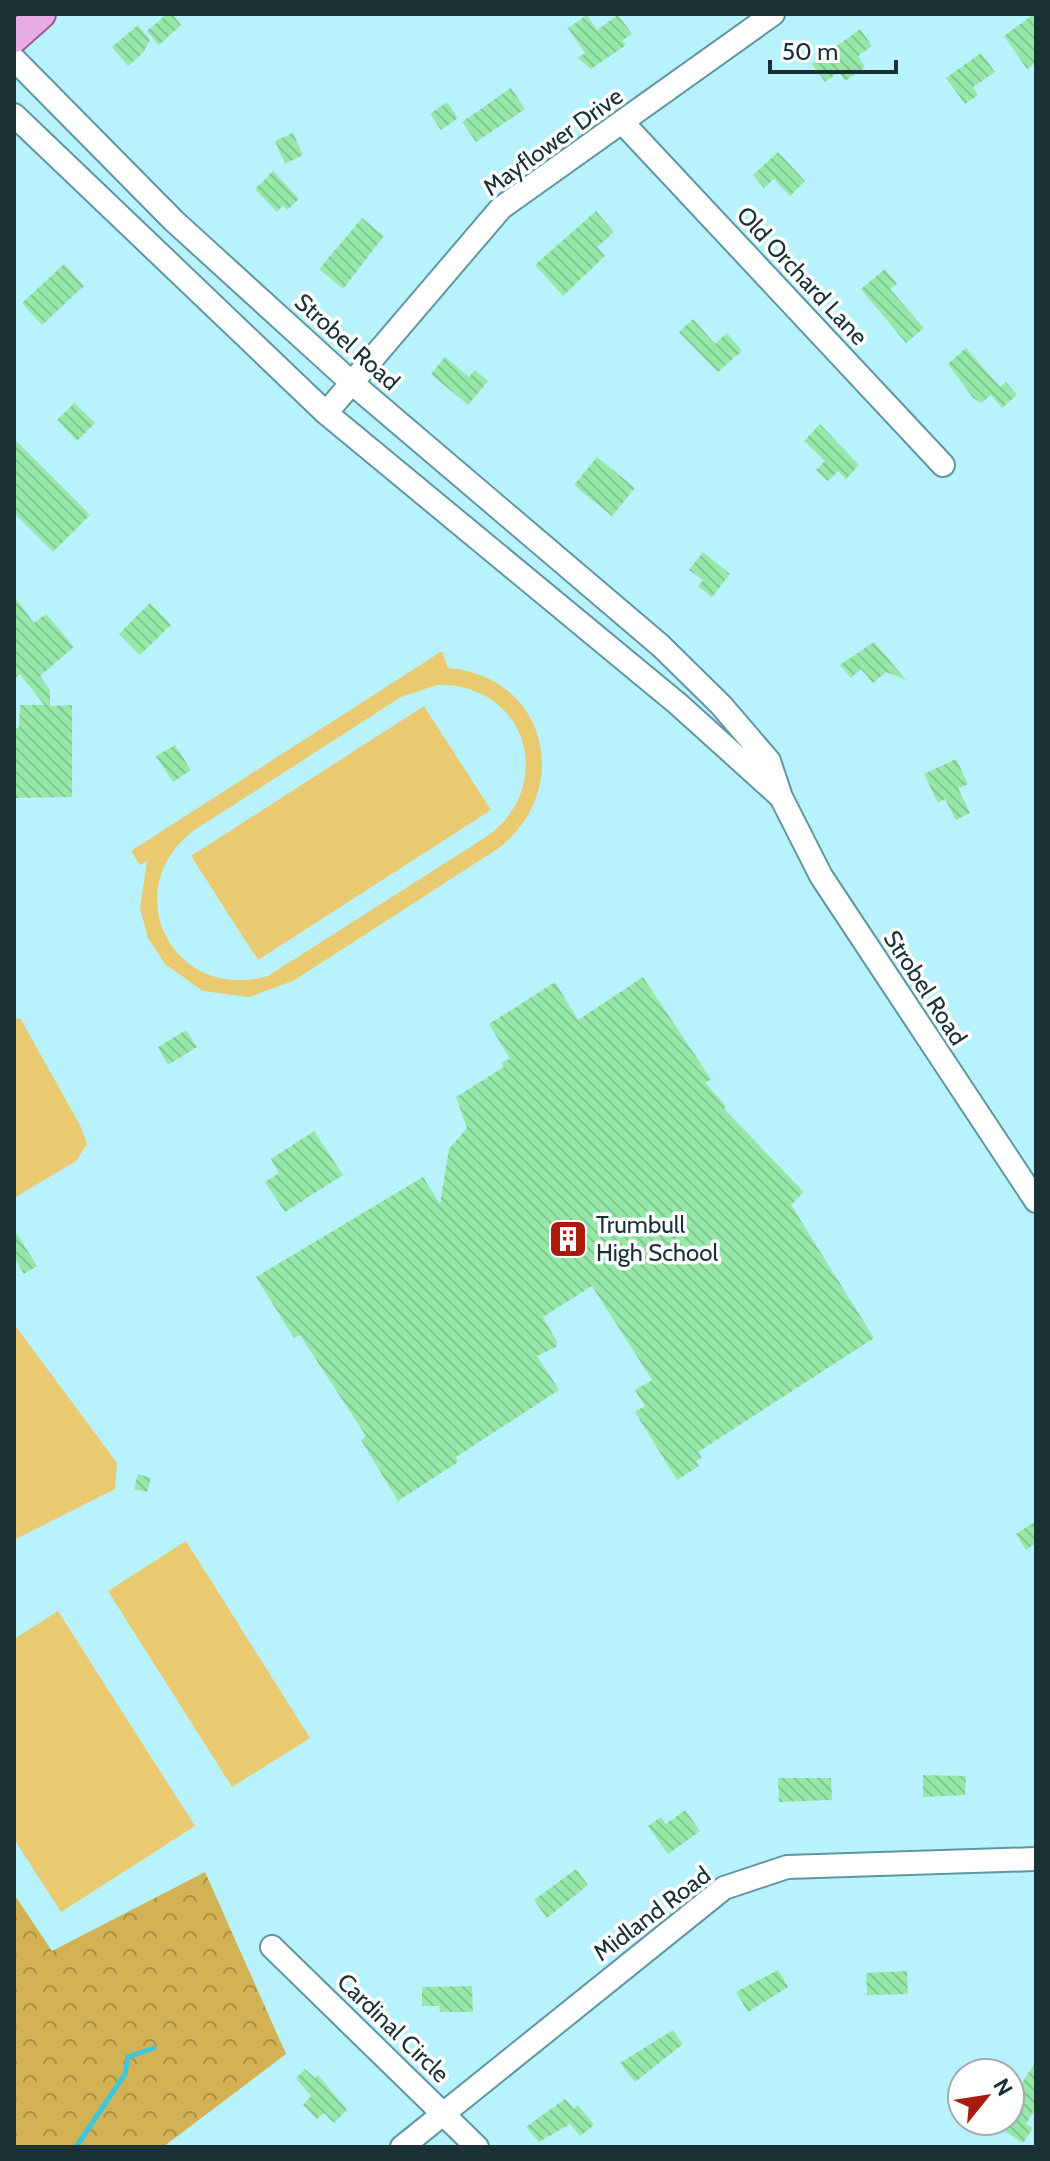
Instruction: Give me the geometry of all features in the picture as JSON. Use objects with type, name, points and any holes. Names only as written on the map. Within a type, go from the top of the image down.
[{"type":"main road","points":[[14,38],[41,14]]},
{"type":"street","name":"Mayflower Drive","points":[[326,413],[501,208],[773,14]]},
{"type":"street","name":"Strobel Road","points":[[14,59],[174,221],[352,383],[661,646],[721,705],[769,761],[781,797],[821,876],[1036,1201]]},
{"type":"street","name":"Strobel Road","points":[[14,115],[326,413],[639,672],[781,797]]},
{"type":"street","name":"Old Orchard Lane","points":[[623,123],[943,465]]},
{"type":"street","points":[[639,672],[661,646]]},
{"type":"street","name":"Midland Road","points":[[402,2147],[442,2111],[724,1888],[787,1867],[1036,1859]]},
{"type":"street","name":"Cardinal Circle","points":[[272,1947],[477,2147]]},
{"type":"green space","points":[[205,1872],[286,2054],[163,2147],[14,2147],[14,1894],[52,1951]]},
{"type":"shaded area","points":[[442,651],[448,668],[482,676],[508,691],[527,713],[539,739],[542,767],[537,796],[522,824],[499,848],[293,981],[249,997],[203,991],[165,964],[148,938],[140,908],[147,861],[140,865],[131,851]],"holes":[[[437,685],[467,688],[492,700],[510,717],[522,739],[526,763],[522,789],[510,813],[489,835],[268,976],[234,980],[205,973],[182,958],[166,936],[158,910],[159,883],[170,856],[193,831],[401,697]]]},
{"type":"shaded area","points":[[424,706],[491,810],[258,960],[191,856]]},
{"type":"shaded area","points":[[20,1018],[80,1125],[87,1144],[76,1161],[14,1198],[14,1020]]},
{"type":"shaded area","points":[[14,1324],[117,1463],[115,1489],[14,1540]]},
{"type":"shaded area","points":[[186,1541],[310,1738],[232,1787],[108,1591]]},
{"type":"shaded area","points":[[58,1611],[195,1826],[61,1912],[14,1839],[14,1639]]},
{"type":"building","points":[[167,14],[172,14],[181,25],[159,45],[147,31]]},
{"type":"building","points":[[1034,14],[1036,63],[1027,69],[1004,36]]},
{"type":"building","points":[[587,15],[597,30],[618,15],[632,34],[622,41],[626,45],[591,69],[578,58],[585,53],[568,28]]},
{"type":"building","points":[[138,25],[150,40],[143,53],[128,66],[112,47]]},
{"type":"building","points":[[860,29],[872,46],[858,56],[865,67],[845,81],[839,72],[825,82],[812,64]]},
{"type":"building","points":[[981,53],[995,72],[973,87],[978,95],[965,104],[946,78]]},
{"type":"building","points":[[511,88],[525,109],[476,142],[462,122]]},
{"type":"building","points":[[447,102],[458,118],[441,130],[430,114]]},
{"type":"building","points":[[293,133],[303,155],[285,164],[275,141]]},
{"type":"building","points":[[778,152],[805,181],[790,196],[774,179],[764,188],[753,175]]},
{"type":"building","points":[[273,171],[299,199],[287,210],[283,205],[277,212],[255,189]]},
{"type":"building","points":[[596,211],[614,232],[597,247],[605,256],[563,296],[535,265]]},
{"type":"building","points":[[362,218],[384,236],[343,289],[319,269]]},
{"type":"building","points":[[64,264],[84,286],[42,325],[22,303]]},
{"type":"building","points":[[885,269],[897,284],[890,289],[924,328],[906,343],[861,289]]},
{"type":"building","points":[[693,319],[715,344],[727,333],[742,351],[718,372],[679,332]]},
{"type":"building","points":[[966,348],[1000,387],[1006,382],[1017,395],[1002,408],[991,395],[981,403],[973,398],[948,364]]},
{"type":"building","points":[[445,357],[469,377],[475,370],[488,381],[468,405],[431,374]]},
{"type":"building","points":[[74,403],[95,423],[77,441],[57,420]]},
{"type":"building","points":[[820,424],[859,465],[846,479],[838,471],[828,481],[816,470],[825,461],[804,441]]},
{"type":"building","points":[[14,439],[90,515],[53,552],[14,513]]},
{"type":"building","points":[[597,457],[635,488],[612,516],[574,485]]},
{"type":"building","points":[[703,552],[730,574],[712,597],[698,586],[703,580],[689,570]]},
{"type":"building","points":[[14,596],[34,623],[46,614],[74,647],[40,676],[50,690],[50,706],[72,705],[72,797],[14,798],[14,728],[19,728],[20,705],[44,705],[20,674],[14,679]]},
{"type":"building","points":[[150,603],[171,625],[140,655],[119,634]]},
{"type":"building","points":[[874,642],[906,680],[886,672],[873,683],[861,669],[851,678],[840,665]]},
{"type":"building","points":[[175,745],[191,770],[173,782],[156,756]]},
{"type":"building","points":[[956,759],[968,784],[958,788],[970,813],[956,820],[945,799],[938,803],[924,774]]},
{"type":"building","name":"Trumbull High School","points":[[643,977],[711,1079],[705,1083],[726,1106],[724,1109],[804,1192],[791,1205],[874,1338],[698,1452],[702,1458],[696,1461],[699,1466],[677,1480],[635,1412],[645,1406],[635,1390],[652,1380],[592,1286],[543,1317],[557,1342],[556,1347],[537,1356],[559,1390],[456,1457],[458,1462],[398,1501],[361,1440],[366,1436],[300,1335],[294,1338],[256,1277],[423,1177],[440,1204],[449,1149],[467,1128],[456,1097],[504,1067],[501,1063],[510,1059],[489,1024],[555,982],[578,1020]]},
{"type":"building","points":[[186,1030],[197,1047],[168,1065],[158,1047]]},
{"type":"building","points":[[314,1131],[343,1175],[285,1212],[265,1182],[279,1173],[271,1159]]},
{"type":"building","points":[[14,1229],[37,1266],[24,1274],[14,1257]]},
{"type":"building","points":[[138,1474],[151,1478],[147,1492],[134,1489]]},
{"type":"building","points":[[1036,1521],[1036,1543],[1026,1550],[1016,1534]]},
{"type":"building","points":[[923,1775],[966,1776],[965,1795],[923,1797]]},
{"type":"building","points":[[778,1778],[831,1778],[832,1800],[779,1802]]},
{"type":"building","points":[[685,1810],[700,1831],[668,1854],[648,1826],[661,1817],[666,1824]]},
{"type":"building","points":[[576,1869],[588,1885],[547,1918],[534,1900]]},
{"type":"building","points":[[778,1970],[788,1987],[748,2012],[736,1992]]},
{"type":"building","points":[[907,1971],[908,1994],[867,1995],[866,1973]]},
{"type":"building","points":[[472,1986],[473,2012],[440,2012],[439,2006],[422,2006],[422,1987]]},
{"type":"building","points":[[673,2030],[683,2044],[635,2082],[620,2063]]},
{"type":"building","points":[[1036,2061],[1036,2108],[1026,2124],[1026,2077]]},
{"type":"building","points":[[305,2069],[315,2078],[318,2075],[347,2110],[334,2123],[324,2113],[317,2119],[303,2105],[311,2096],[296,2078]]},
{"type":"building","points":[[565,2099],[574,2109],[578,2105],[594,2125],[580,2136],[570,2124],[539,2142],[526,2127]]},
{"type":"building","points":[[1026,2124],[1033,2128],[1023,2143],[1013,2137],[1026,2137]]},
{"type":"waterway","points":[[76,2147],[125,2074],[128,2057],[154,2048]]},
{"type":"place","name":"Trumbull High School","points":[[568,1239]]}]
